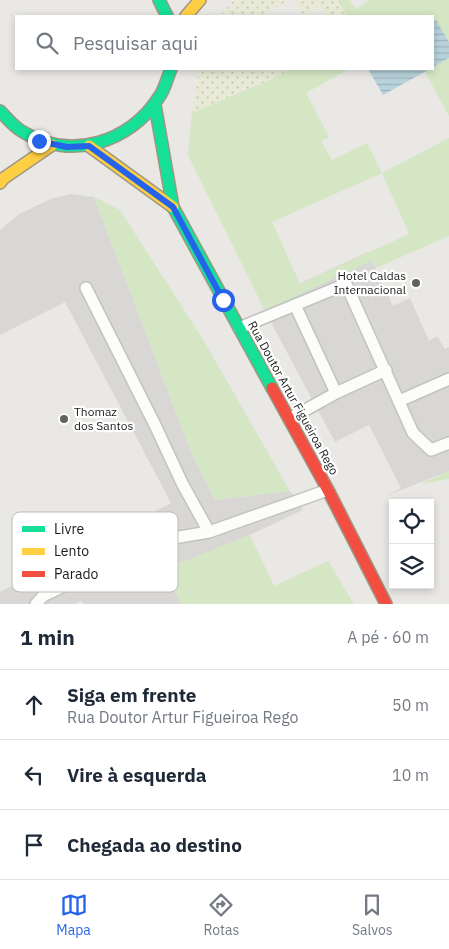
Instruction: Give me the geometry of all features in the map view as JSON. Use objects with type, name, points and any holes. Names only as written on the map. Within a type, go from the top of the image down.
[{"type":"main road","points":[[159,0],[166,15]]},
{"type":"main road","points":[[187,15],[200,0]]},
{"type":"main road","points":[[0,111],[14,126],[39,141],[67,147],[89,146],[128,132],[143,120],[156,105],[165,89],[171,70]]},
{"type":"main road","name":"Rua Doutor Artur Figueiroa Rego","points":[[156,105],[173,207],[328,490],[386,604]]},
{"type":"main road","points":[[0,183],[4,178],[52,145]]},
{"type":"main road","name":"Rua Doutor Artur Figueiroa Rego","points":[[89,146],[173,207]]},
{"type":"lane","points":[[239,328],[346,284],[413,433],[431,450],[449,443]]},
{"type":"lane","points":[[86,288],[182,483],[209,532]]},
{"type":"lane","points":[[294,305],[336,393]]},
{"type":"lane","points":[[289,418],[336,393],[386,370]]},
{"type":"lane","points":[[399,401],[449,380]]},
{"type":"lane","points":[[178,537],[209,532],[328,490]]},
{"type":"lane","points":[[36,604],[43,596],[51,592]]},
{"type":"shaded area","points":[[70,194],[94,197],[191,452],[215,500],[290,491],[303,510],[250,535],[178,564],[178,512],[154,512],[171,503],[65,302],[0,335],[0,230],[19,214],[51,199]]},
{"type":"shaded area","points":[[368,252],[393,306],[410,298],[429,341],[437,336],[445,349],[449,347],[449,471],[386,496],[401,488],[369,425],[335,442],[260,302]]},
{"type":"shaded area","points":[[12,586],[12,592],[176,592],[181,604],[84,604],[81,601],[76,604],[0,604],[0,592]]},
{"type":"green space","points":[[234,0],[289,0],[264,15],[221,15]]},
{"type":"green space","points":[[294,0],[337,0],[346,15],[325,15],[320,5],[303,15]]},
{"type":"green space","points":[[337,0],[350,0],[356,9],[370,0],[449,0],[449,42],[436,20],[434,21],[434,15],[346,15]]},
{"type":"green space","points":[[449,58],[449,116],[425,72],[434,70],[434,66]]},
{"type":"green space","points":[[199,70],[288,70],[272,79],[192,113]]},
{"type":"green space","points":[[288,70],[347,70],[306,93],[329,137],[321,141],[332,160],[367,143],[382,173],[449,138],[449,236],[376,268],[371,261],[265,311],[188,155],[192,113],[272,79]],"holes":[[[382,173],[409,234],[300,284],[272,222]]]},
{"type":"green space","points":[[94,197],[120,210],[204,341],[290,491],[215,500],[191,452]]},
{"type":"green space","points":[[449,471],[449,479],[421,484]]},
{"type":"green space","points":[[250,535],[274,586],[328,561],[354,604],[181,604],[176,592],[178,592],[178,564]]},
{"type":"water","points":[[436,20],[449,42],[449,58],[434,66],[434,21]]},
{"type":"water","points":[[369,70],[428,70],[383,95]]},
{"type":"traffic: fast","points":[[159,0],[166,15]]},
{"type":"traffic: fast","points":[[0,111],[20,130],[41,141],[79,146],[98,143],[116,136],[132,126],[147,113],[161,94],[171,70]]},
{"type":"traffic: fast","points":[[155,105],[173,207],[272,388]]},
{"type":"traffic: slow","points":[[187,15],[200,0]]},
{"type":"traffic: slow","points":[[0,183],[4,178],[52,145]]},
{"type":"traffic: slow","points":[[89,146],[173,207]]},
{"type":"traffic: jam","points":[[272,388],[328,490],[386,604]]},
{"type":"place","name":"Hotel Caldas Internacional","points":[[416,283]]},
{"type":"place","name":"Thomaz dos Santos","points":[[64,419]]},
{"type":"route","points":[[39,141],[67,147],[89,146],[173,207],[223,300]]}]
